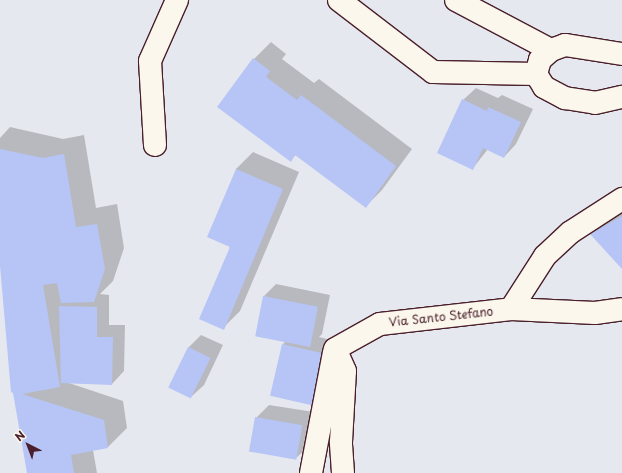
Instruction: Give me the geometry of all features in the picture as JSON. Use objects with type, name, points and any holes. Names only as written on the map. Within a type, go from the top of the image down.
[{"type":"street","points":[[155,145],[150,61],[177,0]]},
{"type":"street","points":[[339,0],[433,72],[536,74]]},
{"type":"street","points":[[456,0],[551,50]]},
{"type":"street","points":[[622,54],[564,45],[551,50],[540,60],[536,74],[544,87],[565,98],[595,103],[622,97]]},
{"type":"street","points":[[511,309],[545,256],[571,232],[622,199]]},
{"type":"street","name":"Via Santo Stefano","points":[[335,349],[380,324],[511,309],[595,313],[622,309]]},
{"type":"street","points":[[311,473],[335,349]]},
{"type":"street","points":[[335,349],[345,371],[341,442],[343,473]]},
{"type":"building","points":[[253,58],[270,71],[266,77],[297,100],[301,95],[396,166],[366,208],[295,155],[291,162],[217,107]]},
{"type":"building","points":[[462,99],[487,111],[488,107],[521,122],[504,158],[483,148],[473,170],[437,153]]},
{"type":"building","points":[[0,149],[43,158],[64,154],[76,227],[97,224],[105,269],[94,302],[61,303],[57,283],[43,285],[60,387],[22,394],[104,420],[108,448],[71,455],[74,473],[27,473],[13,393],[11,392],[0,266]]},
{"type":"building","points":[[236,169],[283,189],[224,330],[199,319],[230,247],[207,237]]},
{"type":"building","points":[[622,216],[622,269],[590,234]]},
{"type":"building","points":[[263,296],[318,307],[310,347],[255,336]]},
{"type":"building","points":[[59,306],[97,307],[97,337],[113,337],[112,385],[61,383]]},
{"type":"building","points":[[282,344],[326,354],[314,406],[270,396]]},
{"type":"building","points":[[188,347],[210,358],[191,398],[168,387]]},
{"type":"building","points":[[255,417],[302,425],[296,460],[249,451]]}]
